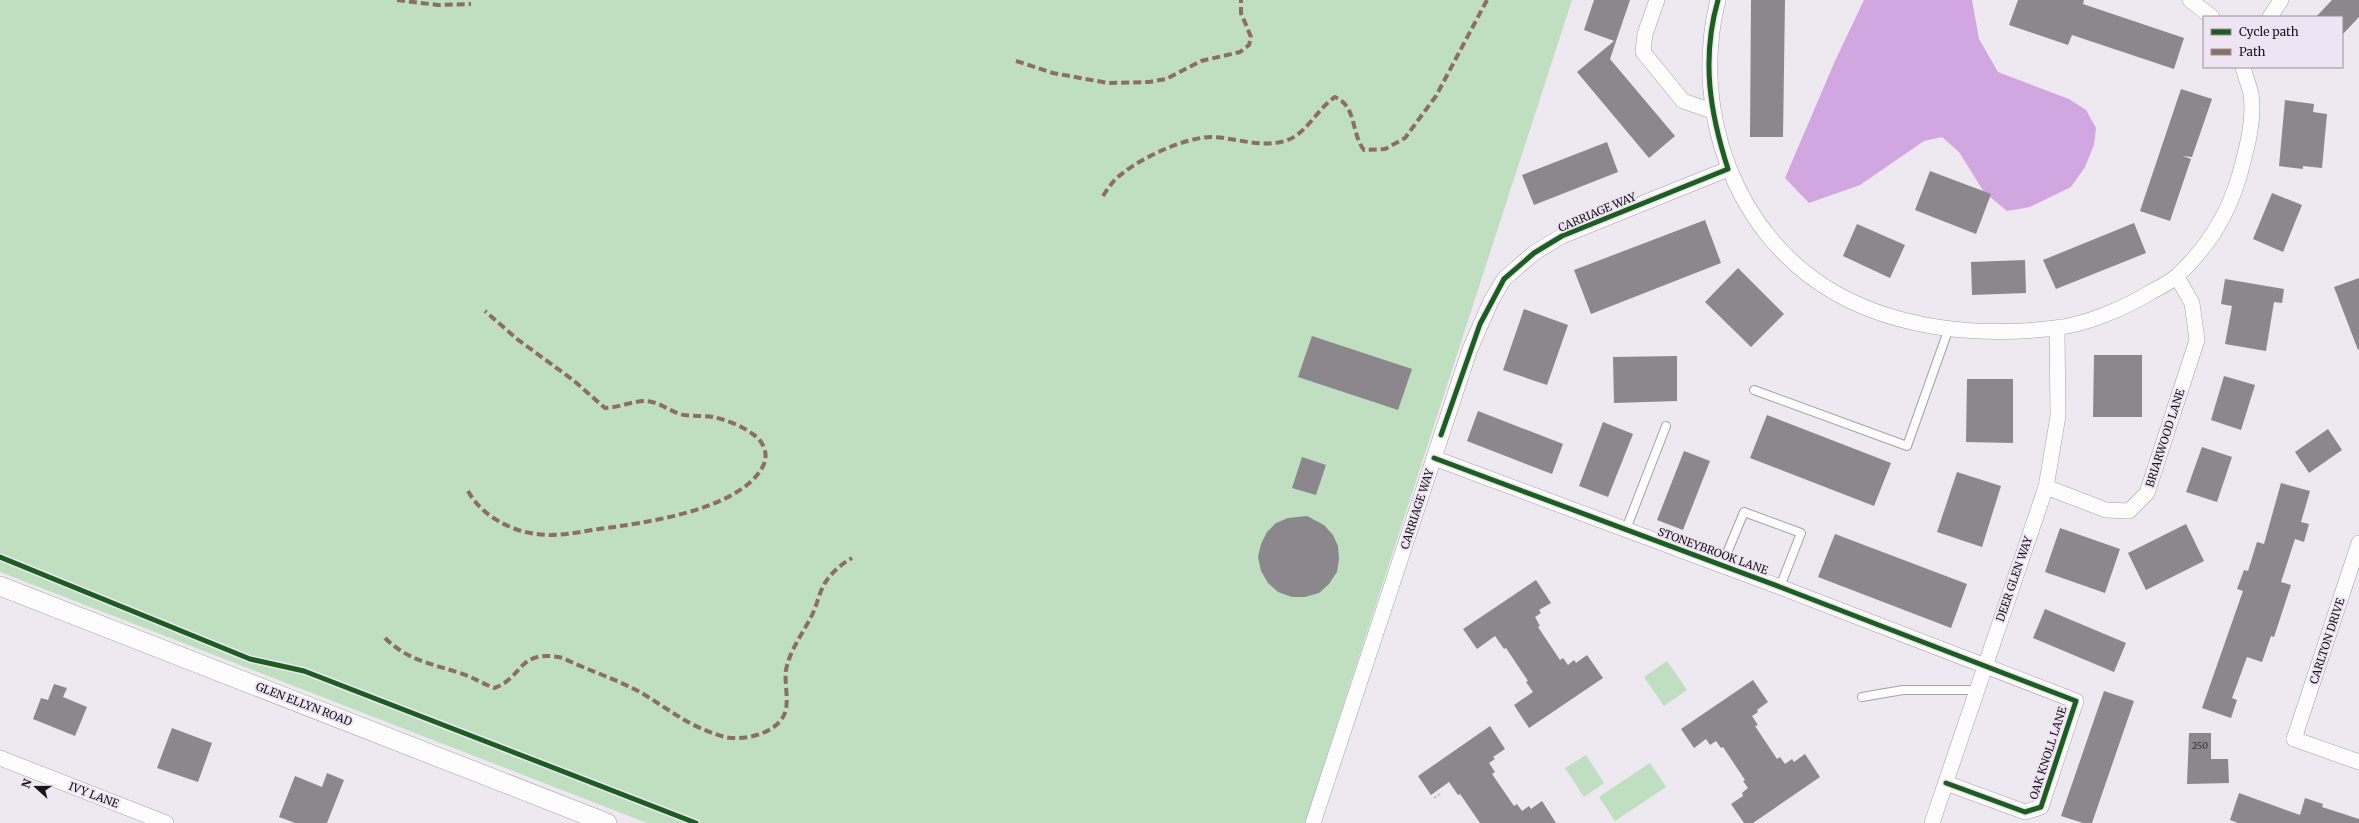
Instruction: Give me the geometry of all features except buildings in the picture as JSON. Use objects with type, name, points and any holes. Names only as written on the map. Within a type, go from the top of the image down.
[{"type":"street","points":[[1657,0],[1645,34],[1643,52],[1683,101],[1712,111]]},
{"type":"street","points":[[1718,0],[1710,45],[1709,87],[1715,129],[1728,169],[1770,239],[1803,271],[1838,294],[1884,314],[1949,328],[1991,332],[2057,328],[2125,308],[2177,277],[2214,233],[2235,191],[2247,145],[2250,125],[2251,95],[2243,68]]},
{"type":"street","points":[[2190,0],[2211,16]]},
{"type":"street","points":[[2271,16],[2281,0]]},
{"type":"street","name":"CARRIAGE WAY","points":[[1313,823],[1480,324],[1504,279],[1534,253],[1562,236],[1728,169]]},
{"type":"street","name":"BRIARWOOD LANE","points":[[2046,487],[2106,510],[2129,511],[2147,493],[2197,340],[2192,303],[2177,277]]},
{"type":"street","name":"DEER GLEN WAY","points":[[1932,823],[2046,487],[2058,416],[2057,328]]},
{"type":"street","name":"STONEYBROOK LANE","points":[[1434,458],[1722,565],[1985,666]]},
{"type":"street","name":"CARLTON DRIVE","points":[[2359,543],[2289,741],[2359,762]]},
{"type":"street","name":"GLEN ELLYN ROAD","points":[[0,586],[583,818],[607,823]]},
{"type":"street","name":"OAK KNOLL LANE","points":[[1946,783],[2025,812],[2040,807],[2076,701],[1985,666]]},
{"type":"street","name":"IVY LANE","points":[[0,758],[166,823]]},
{"type":"lane","points":[[1754,390],[1907,446],[1949,328]]},
{"type":"lane","points":[[1626,529],[1666,426]]},
{"type":"lane","points":[[1722,565],[1744,512],[1801,533],[1780,587]]},
{"type":"lane","points":[[1862,697],[1903,690],[1977,690]]},
{"type":"path","points":[[1434,798],[1440,794]]},
{"type":"green space","points":[[0,0],[1572,0],[1305,823],[647,823],[0,572]]},
{"type":"green space","points":[[1667,661],[1687,690],[1664,706],[1644,677]]},
{"type":"green space","points":[[1586,755],[1604,783],[1584,797],[1565,768]]},
{"type":"green space","points":[[1650,763],[1666,787],[1615,821],[1599,797]]},
{"type":"shaded area","points":[[1864,0],[1972,0],[1979,39],[1998,72],[2069,99],[2086,110],[2096,128],[2094,145],[2085,167],[2071,187],[2030,207],[2007,211],[1984,192],[1959,152],[1942,137],[1924,141],[1860,185],[1809,203],[1785,178],[1835,61]]},
{"type":"marked path","points":[[397,0],[438,5],[471,4]]},
{"type":"marked path","points":[[1016,61],[1053,73],[1108,83],[1149,82],[1166,79],[1201,61],[1240,52],[1249,45],[1251,37],[1241,13],[1241,0]]},
{"type":"marked path","points":[[1103,196],[1114,181],[1132,167],[1165,149],[1190,140],[1212,137],[1258,143],[1276,143],[1285,141],[1292,138],[1305,128],[1335,97],[1342,101],[1347,107],[1357,136],[1364,150],[1385,149],[1405,138],[1436,96],[1487,0]]},
{"type":"marked path","points":[[468,491],[480,507],[488,514],[507,525],[537,534],[568,534],[641,523],[690,512],[713,504],[734,494],[751,481],[763,466],[766,458],[763,445],[758,438],[745,429],[723,420],[709,416],[680,414],[659,404],[647,401],[605,408],[573,380],[517,339],[485,311]]},
{"type":"marked path","points":[[385,638],[393,645],[411,656],[464,675],[494,688],[511,678],[529,660],[537,657],[548,656],[563,658],[615,680],[645,695],[693,725],[725,737],[750,737],[758,735],[774,727],[780,722],[784,715],[787,705],[786,670],[791,655],[813,613],[821,591],[830,576],[835,570],[852,558]]},
{"type":"cycle path","points":[[1441,435],[1480,324],[1504,279],[1534,253],[1562,236],[1728,169],[1716,127],[1710,86],[1710,43],[1718,0]]},
{"type":"cycle path","points":[[1434,458],[1780,587],[2076,701],[2041,807],[2025,812],[1946,783]]},
{"type":"cycle path","points":[[0,557],[250,659],[304,671],[696,823]]}]
